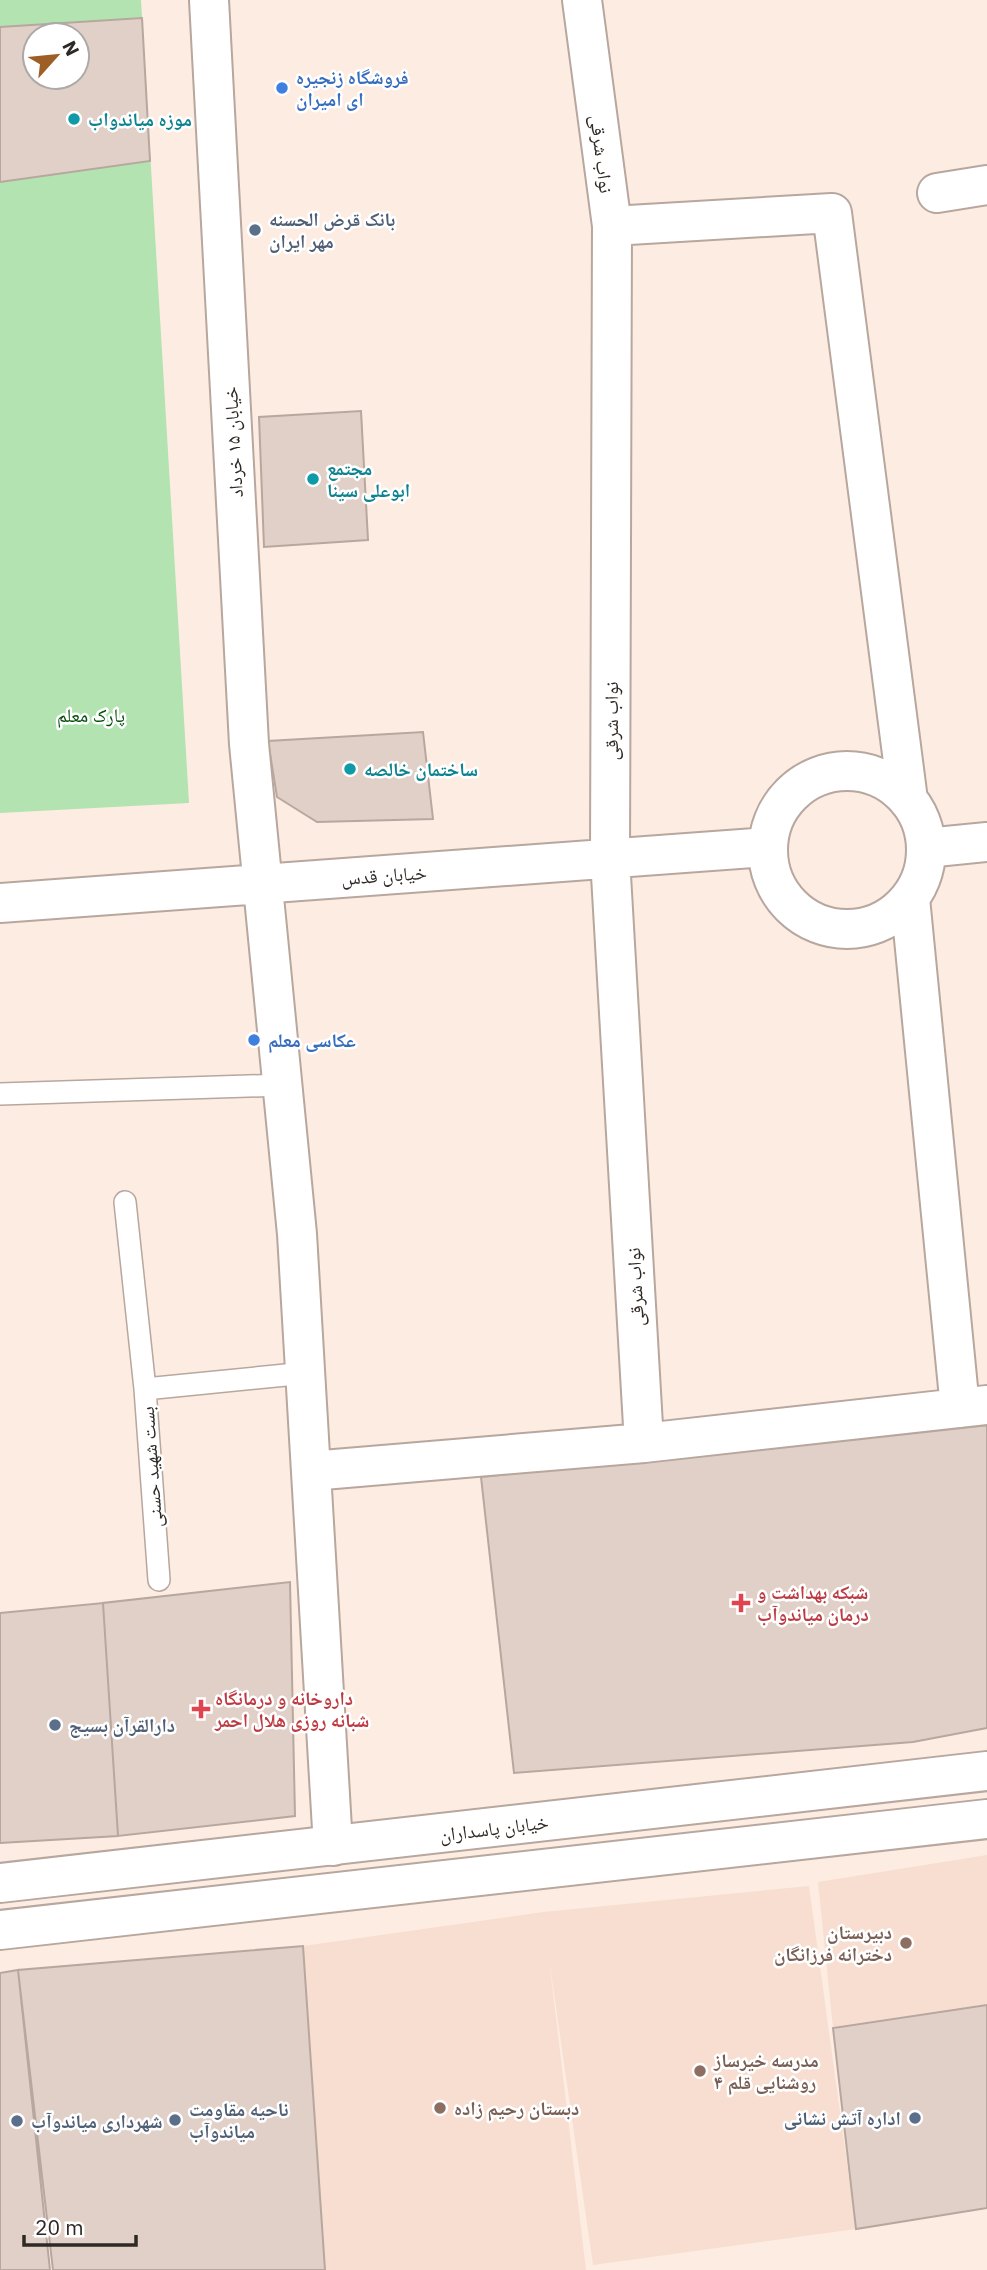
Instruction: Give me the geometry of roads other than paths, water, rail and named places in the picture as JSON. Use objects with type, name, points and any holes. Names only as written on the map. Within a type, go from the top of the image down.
[{"type":"street","name":"خیابان ۱۵ خرداد","points":[[209,0],[249,744],[298,1234],[333,1846]]},
{"type":"street","name":"نواب شرقی","points":[[582,0],[612,226],[610,858],[644,1443]]},
{"type":"street","points":[[937,193],[987,185]]},
{"type":"street","points":[[612,226],[832,213],[908,800]]},
{"type":"street","points":[[840,771],[865,773],[889,783],[908,800],[921,823],[926,848],[922,875],[910,898],[891,916],[867,927],[841,929],[816,923],[793,909],[777,888],[768,863],[768,836],[777,812],[793,791],[815,777],[840,771]]},
{"type":"street","points":[[926,848],[987,842]]},
{"type":"street","name":"خیابان قدس","points":[[0,903],[768,847]]},
{"type":"street","points":[[311,1471],[644,1443],[973,1406],[910,898]]},
{"type":"street","name":"خیابان پاسداران","points":[[0,1883],[987,1771]]},
{"type":"street","points":[[0,1930],[987,1819]]},
{"type":"lane","points":[[0,1094],[282,1085]]},
{"type":"lane","points":[[125,1202],[145,1389]]},
{"type":"lane","name":"بست شهید حسنی","points":[[159,1580],[145,1389],[306,1373]]},
{"type":"place","name":"فروشگاه زنجیره ای امیران","points":[[282,88]]},
{"type":"place","name":"موزه میاندواب","points":[[74,119]]},
{"type":"place","name":"بانک قرض الحسنه مهر ایران","points":[[255,230]]},
{"type":"place","name":"مجتمع ابوعلی سینا","points":[[313,479]]},
{"type":"place","name":"ساختمان خالصه","points":[[350,769]]},
{"type":"place","name":"عکاسی معلم","points":[[254,1040]]},
{"type":"place","name":"شبکه بهداشت و درمان میاندوآب","points":[[741,1603]]},
{"type":"place","name":"داروخانه و درمانگاه شبانه روزی هلال احمر","points":[[201,1709]]},
{"type":"place","name":"دارالقرآن بسیج","points":[[55,1725]]},
{"type":"place","name":"دبیرستان دخترانه فرزانگان","points":[[906,1943]]},
{"type":"place","name":"مدرسه خیرساز روشنایی قلم ۴","points":[[700,2071]]},
{"type":"place","name":"دبستان رحیم زاده","points":[[440,2108]]},
{"type":"place","name":"اداره آتش نشانی","points":[[915,2118]]},
{"type":"place","name":"ناحیه مقاومت میاندوآب","points":[[175,2120]]},
{"type":"place","name":"شهرداری میاندوآب","points":[[17,2121]]},
{"type":"park label","name":"پارک معلم","points":[[91,715]]}]
